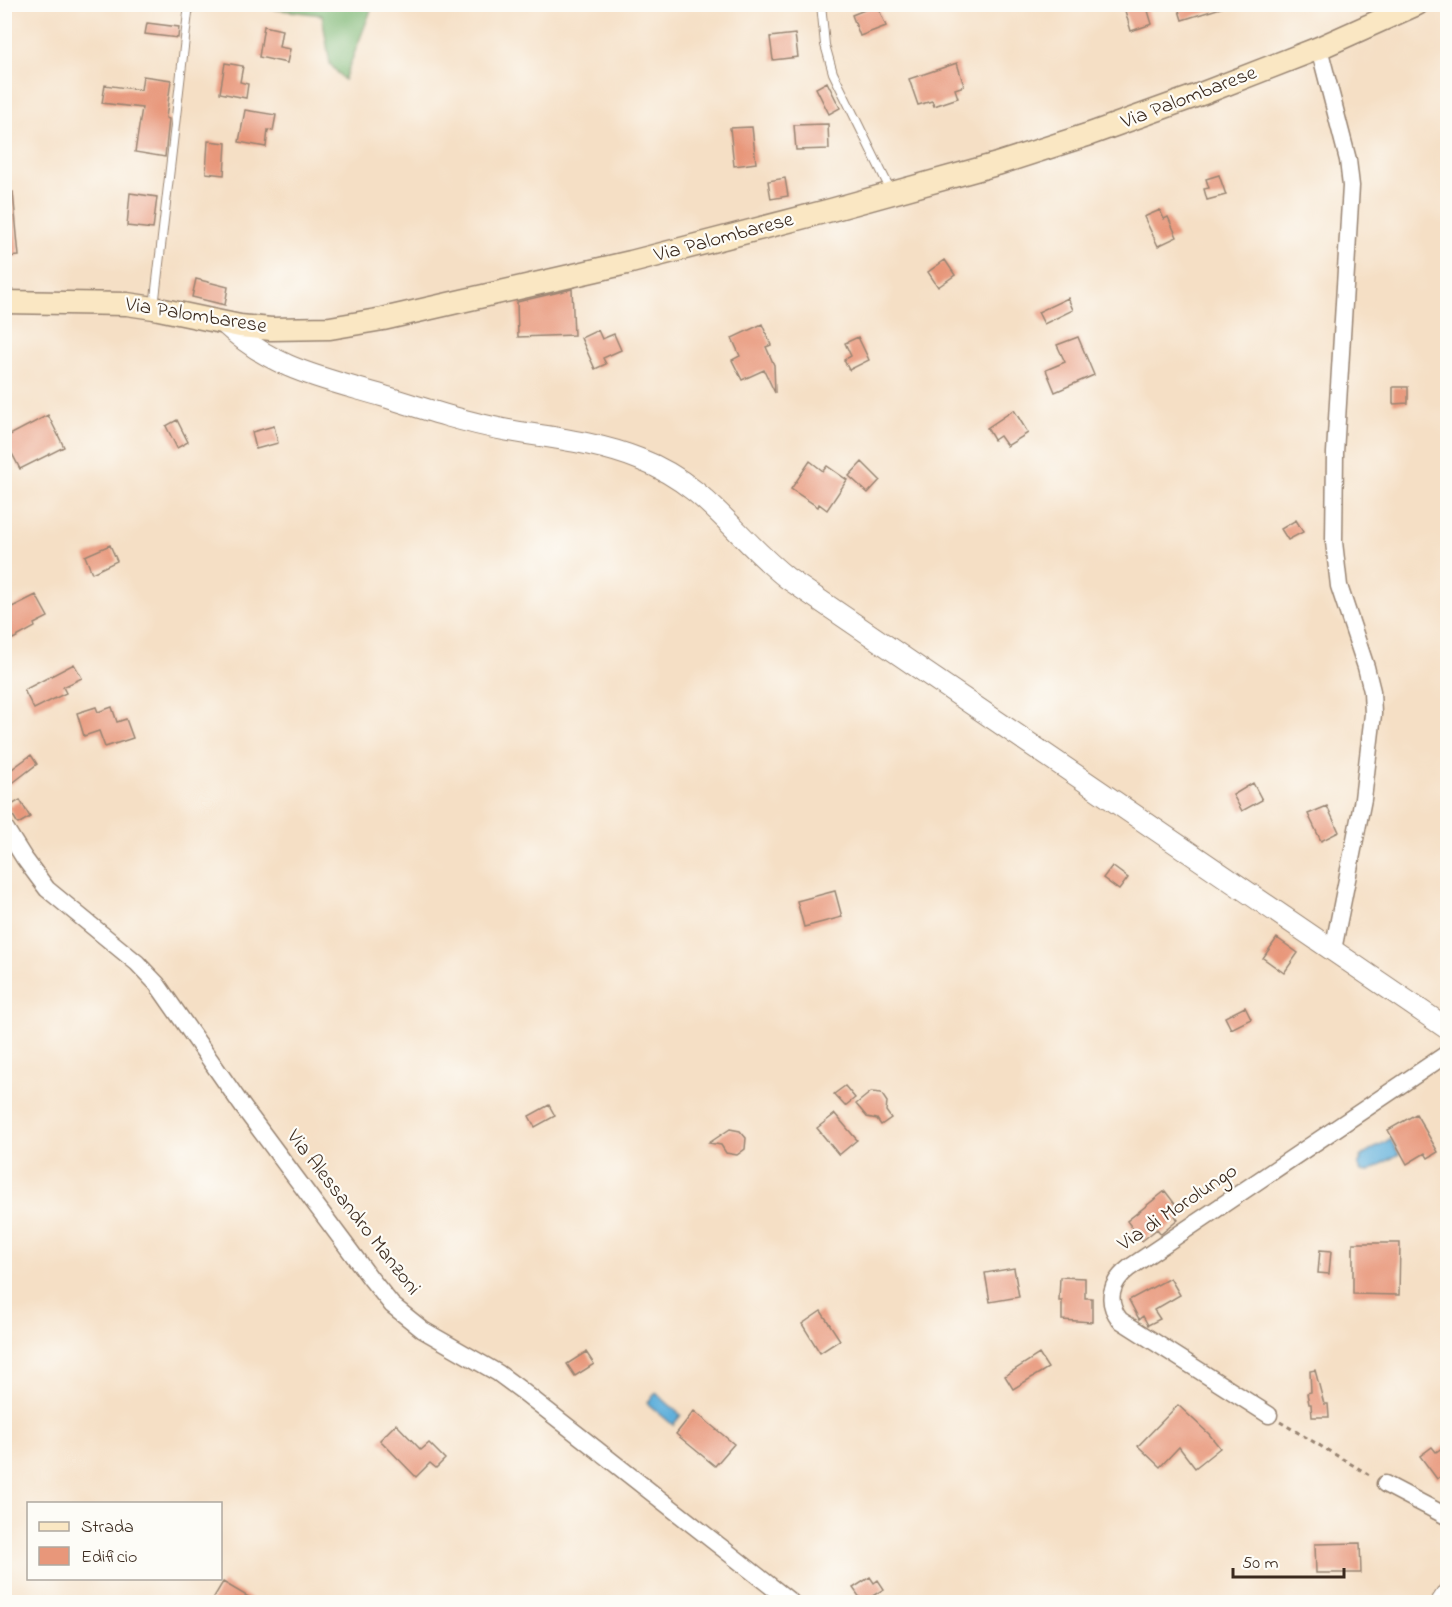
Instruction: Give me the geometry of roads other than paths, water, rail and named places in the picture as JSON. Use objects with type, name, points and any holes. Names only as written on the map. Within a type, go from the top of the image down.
[{"type":"main road","name":"Via Palombarese","points":[[4,302],[105,303],[154,308],[250,327],[287,329],[330,328],[376,320],[631,262],[892,194],[1042,150],[1114,126],[1318,48],[1417,4]]},
{"type":"street","points":[[1318,48],[1348,160],[1351,186],[1334,473],[1335,560],[1341,595],[1370,683],[1373,714],[1363,800],[1333,950]]},
{"type":"street","points":[[224,323],[255,349],[293,369],[455,418],[505,430],[607,448],[640,459],[678,478],[703,496],[760,555],[787,578],[1448,1029]]},
{"type":"street","name":"Via Alessandro Manzoni","points":[[4,825],[24,858],[47,889],[131,958],[157,984],[243,1107],[371,1280],[399,1312],[423,1330],[498,1373],[521,1390],[791,1602]]},
{"type":"street","name":"Via di Morolungo","points":[[1269,1415],[1120,1320],[1111,1304],[1111,1293],[1115,1282],[1129,1268],[1448,1053]]},
{"type":"street","points":[[1384,1484],[1448,1518]]},
{"type":"street","points":[[1442,1602],[1448,1593]]},
{"type":"lane","points":[[154,308],[189,4]]},
{"type":"lane","points":[[821,4],[825,45],[836,80],[892,194]]},
{"type":"water","points":[[1390,1139],[1399,1154],[1368,1172],[1361,1171],[1358,1165],[1360,1157]]},
{"type":"water","points":[[656,1393],[681,1415],[673,1425],[647,1403]]}]
